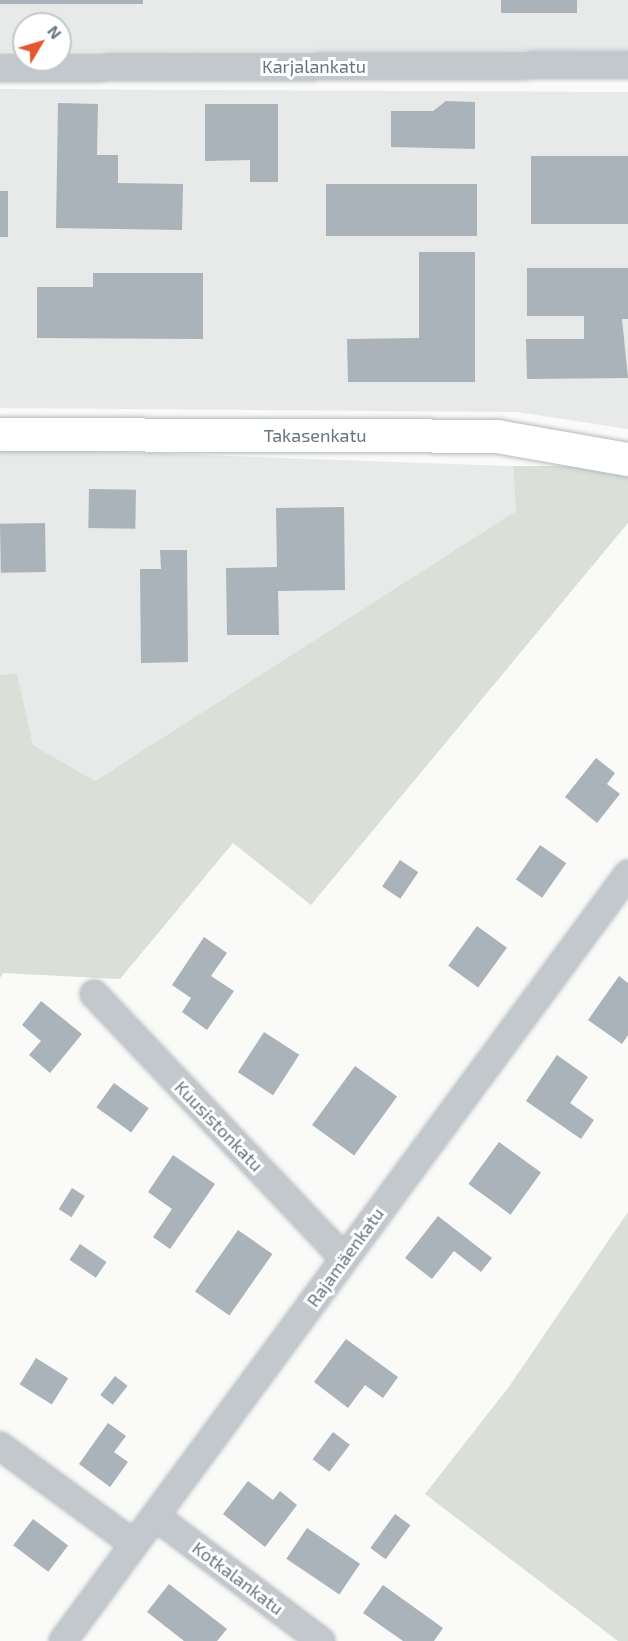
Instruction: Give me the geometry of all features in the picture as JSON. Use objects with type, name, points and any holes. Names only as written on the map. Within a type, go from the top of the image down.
[{"type":"street","name":"Karjalankatu","points":[[0,68],[628,64]]},
{"type":"street","name":"Takasenkatu","points":[[0,434],[497,436],[628,459]]},
{"type":"street","name":"Rajamäenkatu","points":[[63,1641],[628,874]]},
{"type":"street","name":"Kuusistonkatu","points":[[94,994],[344,1258]]},
{"type":"street","points":[[0,1446],[134,1544]]},
{"type":"street","name":"Kotkalankatu","points":[[155,1516],[321,1641]]},
{"type":"shaded area","points":[[0,0],[628,0],[628,50],[72,51],[72,12],[12,12],[12,51],[0,51]]},
{"type":"shaded area","points":[[0,89],[628,92],[628,429],[517,412],[0,408]]},
{"type":"shaded area","points":[[0,448],[513,466],[516,511],[95,781],[33,745],[17,675],[0,675]]},
{"type":"shaded area","points":[[513,466],[573,466],[628,477],[628,523],[311,905],[233,843],[120,979],[3,973],[0,978],[0,675],[17,674],[33,745],[95,781],[516,511]]},
{"type":"shaded area","points":[[628,1212],[628,1641],[618,1641],[425,1494],[508,1388]]},
{"type":"building","points":[[0,0],[143,0],[143,4],[0,4]]},
{"type":"building","points":[[501,0],[577,0],[577,13],[501,13]]},
{"type":"building","points":[[446,101],[475,102],[475,149],[391,147],[391,111],[433,111]]},
{"type":"building","points":[[58,103],[98,104],[97,155],[118,155],[118,183],[183,184],[182,230],[56,228]]},
{"type":"building","points":[[205,104],[278,104],[278,182],[250,182],[250,160],[205,161]]},
{"type":"building","points":[[531,156],[628,156],[628,224],[531,224]]},
{"type":"building","points":[[326,184],[477,184],[477,236],[326,236]]},
{"type":"building","points":[[0,191],[8,191],[8,237],[0,237]]},
{"type":"building","points":[[419,252],[475,252],[475,382],[348,382],[347,339],[419,338]]},
{"type":"building","points":[[527,268],[628,268],[628,319],[622,319],[628,378],[527,379],[526,339],[584,339],[584,316],[527,316]]},
{"type":"building","points":[[93,273],[203,273],[203,339],[37,338],[37,287],[93,287]]},
{"type":"building","points":[[89,489],[136,490],[135,529],[88,528]]},
{"type":"building","points":[[344,507],[345,590],[278,591],[279,635],[227,635],[226,568],[277,567],[276,508]]},
{"type":"building","points":[[45,523],[46,572],[1,573],[0,524]]},
{"type":"building","points":[[160,550],[187,550],[188,662],[141,663],[140,569],[161,569]]},
{"type":"building","points":[[596,758],[615,773],[607,784],[620,794],[597,823],[565,797]]},
{"type":"building","points":[[540,845],[566,863],[542,898],[516,879]]},
{"type":"building","points":[[400,860],[418,872],[400,899],[382,887]]},
{"type":"building","points":[[477,926],[507,948],[478,987],[448,966]]},
{"type":"building","points":[[204,937],[227,953],[211,976],[234,991],[207,1030],[182,1012],[191,998],[172,985]]},
{"type":"building","points":[[619,976],[628,983],[628,1035],[622,1044],[588,1020]]},
{"type":"building","points":[[41,1001],[82,1034],[50,1073],[29,1055],[41,1041],[22,1025]]},
{"type":"building","points":[[264,1032],[299,1055],[273,1095],[238,1072]]},
{"type":"building","points":[[557,1055],[588,1077],[570,1103],[594,1120],[581,1139],[526,1101]]},
{"type":"building","points":[[355,1066],[397,1097],[354,1156],[312,1125]]},
{"type":"building","points":[[114,1083],[149,1108],[131,1133],[96,1107]]},
{"type":"building","points":[[499,1142],[541,1173],[511,1215],[468,1184]]},
{"type":"building","points":[[173,1155],[215,1184],[170,1249],[153,1237],[172,1209],[148,1192]]},
{"type":"building","points":[[72,1188],[85,1196],[71,1217],[59,1209]]},
{"type":"building","points":[[438,1216],[492,1258],[481,1272],[454,1251],[432,1279],[405,1258]]},
{"type":"building","points":[[238,1230],[272,1254],[229,1316],[195,1291]]},
{"type":"building","points":[[80,1244],[107,1262],[96,1278],[69,1260]]},
{"type":"building","points":[[346,1339],[398,1377],[383,1398],[365,1385],[348,1408],[314,1382]]},
{"type":"building","points":[[36,1358],[68,1378],[52,1404],[20,1384]]},
{"type":"building","points":[[115,1376],[128,1386],[113,1405],[100,1395]]},
{"type":"building","points":[[108,1423],[126,1436],[114,1452],[128,1462],[110,1487],[79,1464]]},
{"type":"building","points":[[333,1432],[350,1445],[329,1472],[313,1459]]},
{"type":"building","points":[[248,1481],[273,1500],[280,1491],[297,1505],[265,1547],[223,1514]]},
{"type":"building","points":[[395,1514],[410,1525],[386,1559],[370,1548]]},
{"type":"building","points":[[33,1519],[68,1545],[48,1572],[13,1545]]},
{"type":"building","points":[[307,1528],[360,1564],[339,1594],[286,1559]]},
{"type":"building","points":[[169,1584],[227,1629],[217,1641],[184,1641],[147,1612]]},
{"type":"building","points":[[383,1585],[443,1628],[434,1641],[403,1641],[363,1613]]}]
